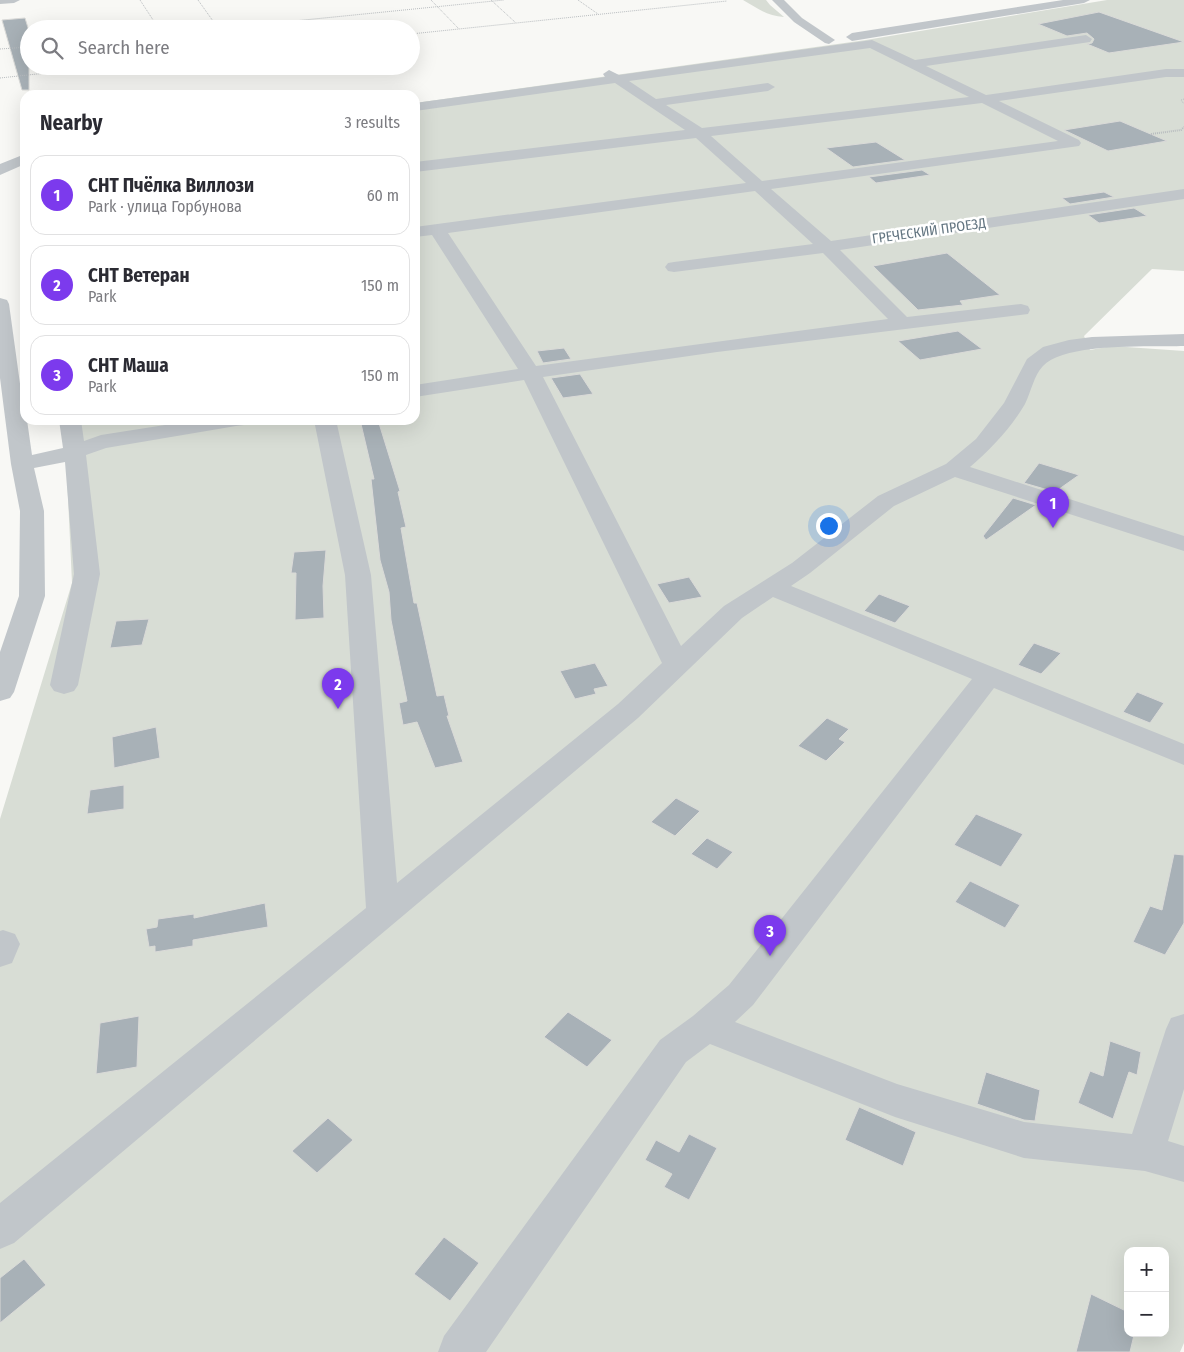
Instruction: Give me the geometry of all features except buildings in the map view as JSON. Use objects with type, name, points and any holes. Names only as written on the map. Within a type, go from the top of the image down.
[{"type":"street","points":[[0,1],[14,0]]},
{"type":"street","points":[[778,0],[798,20],[829,40]]},
{"type":"street","points":[[420,105],[1084,0]]},
{"type":"street","points":[[914,64],[1086,39]]},
{"type":"street","points":[[420,96],[872,44],[1074,143],[420,231]]},
{"type":"street","points":[[420,166],[984,99],[1166,72],[1184,73]]},
{"type":"street","points":[[611,75],[699,133],[827,247],[902,323]]},
{"type":"street","points":[[654,103],[768,87]]},
{"type":"street","points":[[0,170],[20,160]]},
{"type":"street","name":"ГРЕЧЕСКИЙ ПРОЕЗД","points":[[674,267],[827,247],[1184,194]]},
{"type":"street","points":[[437,228],[530,372],[677,665]]},
{"type":"street","points":[[0,304],[8,415],[22,464],[32,511],[32,596],[0,692]]},
{"type":"street","points":[[420,390],[530,372],[902,323],[1021,310]]},
{"type":"street","points":[[0,1229],[628,710],[734,612],[828,548],[886,501],[954,469],[984,444],[1014,404],[1034,363],[1050,351],[1069,346],[1092,343],[1184,340]]},
{"type":"street","points":[[64,686],[87,574],[71,425]]},
{"type":"street","points":[[22,464],[75,452],[101,442],[205,425]]},
{"type":"street","points":[[326,425],[358,575],[383,913]]},
{"type":"street","points":[[954,469],[1184,544]]},
{"type":"street","points":[[771,587],[1184,755]]},
{"type":"street","points":[[460,1352],[673,1051],[706,1027],[741,995],[989,676]]},
{"type":"street","points":[[706,1027],[896,1100],[1024,1140],[1146,1152],[1184,1164]]},
{"type":"street","points":[[1146,1152],[1184,1029]]},
{"type":"path","points":[[140,0],[153,20]]},
{"type":"path","points":[[198,0],[212,20]]},
{"type":"path","points":[[431,0],[460,29]]},
{"type":"path","points":[[304,20],[504,0]]},
{"type":"path","points":[[578,0],[599,14]]},
{"type":"path","points":[[491,1],[516,23]]},
{"type":"path","points":[[420,33],[727,1]]},
{"type":"path","points":[[0,49],[20,48]]},
{"type":"path","points":[[0,78],[28,75]]},
{"type":"path","points":[[1184,99],[1181,100],[1184,104]]},
{"type":"path","points":[[1151,134],[1181,130],[1184,127]]},
{"type":"shaded area","points":[[743,0],[766,0],[784,17],[767,13]]},
{"type":"shaded area","points":[[1107,0],[1184,0],[1184,271],[1152,269],[1084,336],[1090,350],[1112,346],[1184,351],[1184,1343],[1180,1352],[0,1352],[0,819],[72,583],[66,455],[62,425],[420,425],[420,102],[866,40]]},
{"type":"place","name":"СНТ Пчёлка Виллози","points":[[1053,528]]},
{"type":"place","name":"СНТ Ветеран","points":[[338,709]]},
{"type":"place","name":"СНТ Маша","points":[[770,956]]}]
